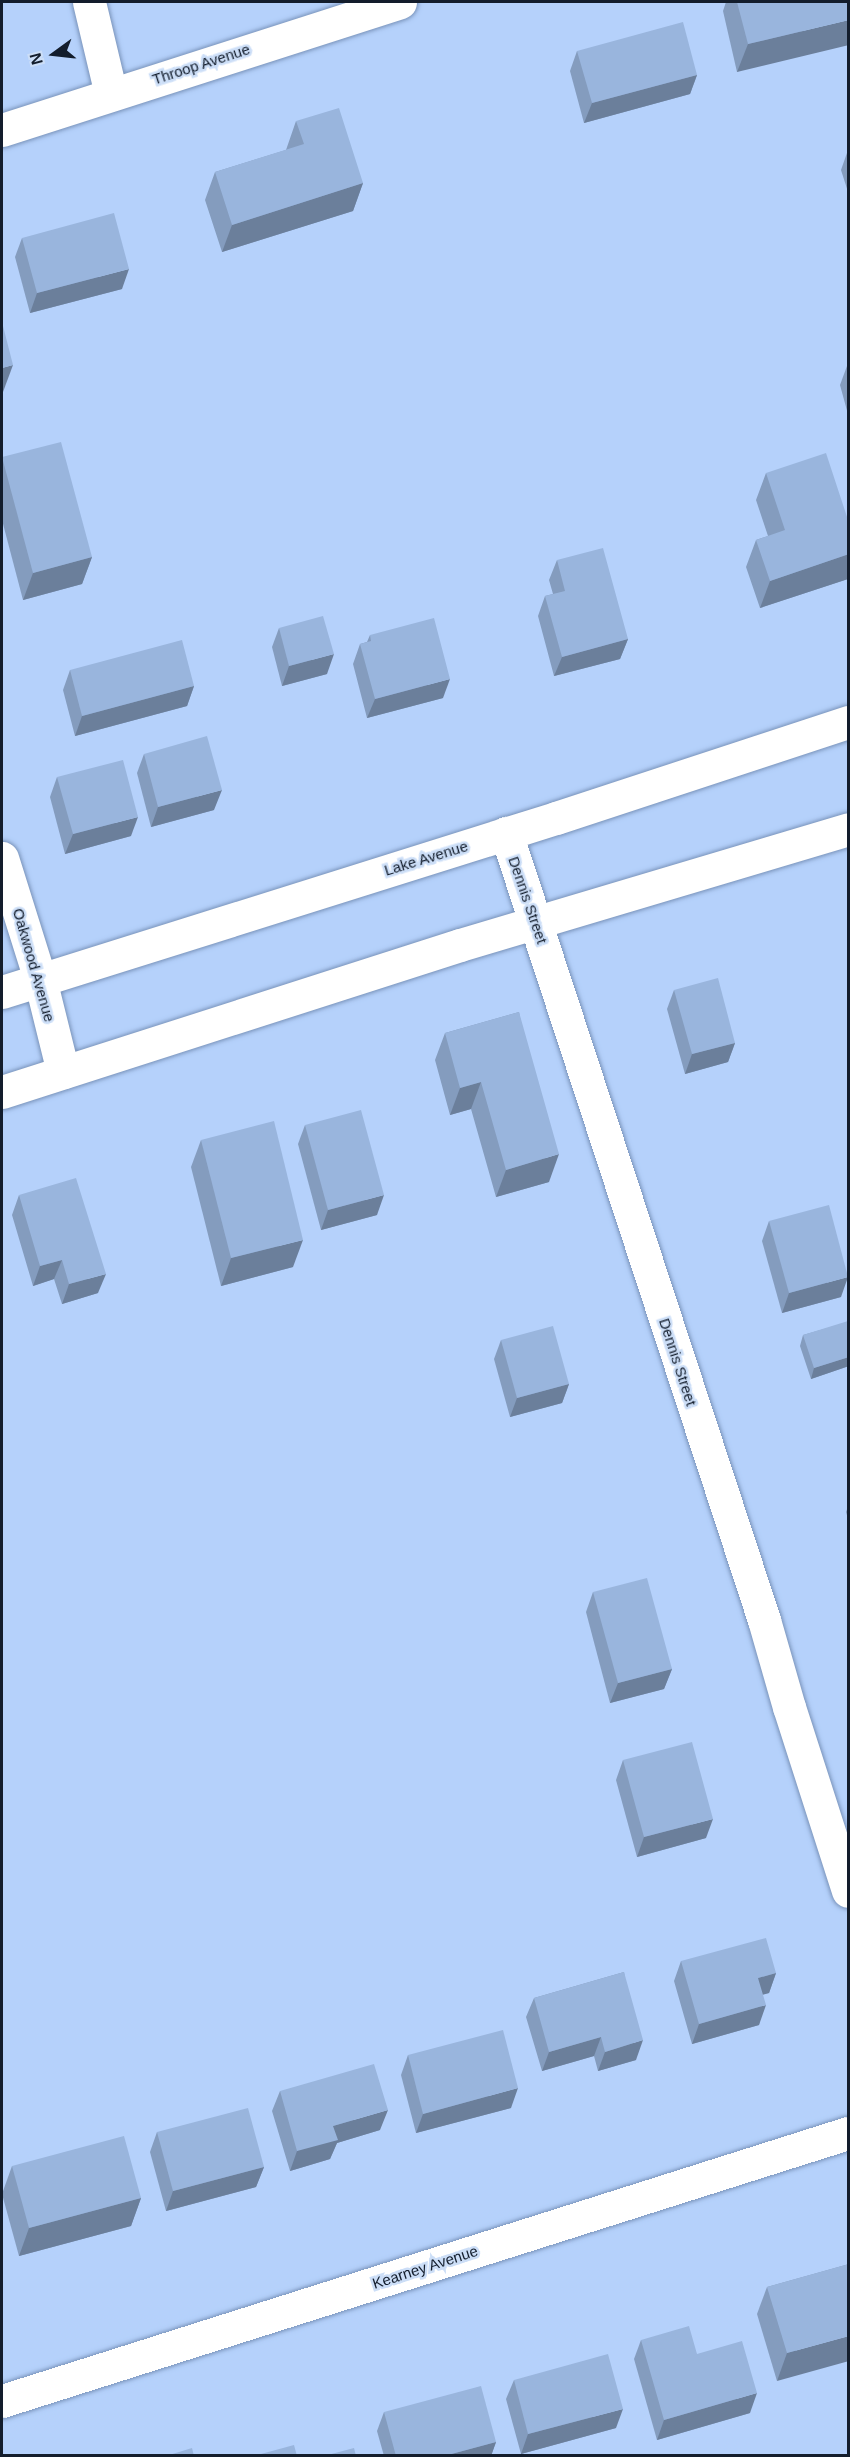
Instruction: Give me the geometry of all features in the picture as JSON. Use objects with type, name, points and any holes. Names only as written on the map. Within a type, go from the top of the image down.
[{"type":"street","points":[[89,2],[111,94]]},
{"type":"street","name":"Throop Avenue","points":[[2,130],[400,2]]},
{"type":"street","name":"Lake Avenue","points":[[2,992],[849,722]]},
{"type":"street","points":[[2,1092],[460,945],[849,829]]},
{"type":"street","name":"Dennis Street","points":[[506,833],[764,1620],[789,1707],[849,1891]]},
{"type":"street","name":"Oakwood Avenue","points":[[2,858],[40,979],[63,1072]]},
{"type":"street","name":"Kearney Avenue","points":[[2,2401],[849,2133]]},
{"type":"building","points":[[737,2],[849,2],[849,20],[748,44]]},
{"type":"building","points":[[683,22],[697,75],[592,103],[577,51]]},
{"type":"building","points":[[339,108],[363,183],[232,225],[215,172],[304,144],[296,121]]},
{"type":"building","points":[[114,213],[129,269],[37,293],[22,238]]},
{"type":"building","points":[[2,322],[13,365],[2,368]]},
{"type":"building","points":[[61,442],[92,557],[33,573],[2,457]]},
{"type":"building","points":[[826,453],[849,523],[849,554],[770,581],[756,540],[785,530],[766,473]]},
{"type":"building","points":[[603,548],[628,639],[562,657],[545,596],[565,591],[557,560]]},
{"type":"building","points":[[323,616],[334,654],[289,666],[279,628]]},
{"type":"building","points":[[434,618],[450,679],[375,699],[360,644],[371,641],[370,635]]},
{"type":"building","points":[[182,640],[194,686],[82,716],[70,670]]},
{"type":"building","points":[[207,736],[222,790],[158,807],[144,754]]},
{"type":"building","points":[[123,760],[138,817],[73,834],[57,777]]},
{"type":"building","points":[[718,978],[735,1043],[692,1054],[674,990]]},
{"type":"building","points":[[519,1012],[559,1154],[506,1170],[481,1082],[460,1088],[445,1033]]},
{"type":"building","points":[[361,1110],[384,1195],[328,1210],[305,1125]]},
{"type":"building","points":[[274,1121],[303,1240],[231,1258],[201,1140]]},
{"type":"building","points":[[76,1178],[106,1274],[69,1284],[62,1260],[40,1266],[19,1195]]},
{"type":"building","points":[[829,1205],[848,1277],[789,1293],[769,1221]]},
{"type":"building","points":[[848,1321],[849,1357],[814,1368],[803,1335]]},
{"type":"building","points":[[553,1326],[569,1384],[517,1398],[501,1340]]},
{"type":"building","points":[[647,1578],[672,1669],[618,1683],[593,1592]]},
{"type":"building","points":[[692,1742],[713,1819],[644,1837],[623,1760]]},
{"type":"building","points":[[766,1938],[776,1973],[758,1978],[766,2005],[699,2024],[681,1961]]},
{"type":"building","points":[[624,1972],[643,2040],[605,2052],[601,2037],[549,2052],[534,1998]]},
{"type":"building","points":[[503,2030],[518,2088],[423,2114],[408,2055]]},
{"type":"building","points":[[374,2064],[388,2110],[333,2126],[338,2140],[297,2151],[280,2091]]},
{"type":"building","points":[[248,2108],[264,2167],[173,2191],[157,2132]]},
{"type":"building","points":[[124,2136],[141,2198],[29,2228],[12,2166]]},
{"type":"building","points":[[849,2264],[849,2336],[787,2353],[767,2287]]},
{"type":"building","points":[[689,2326],[697,2354],[742,2341],[757,2393],[664,2420],[641,2340]]},
{"type":"building","points":[[608,2354],[623,2409],[528,2434],[514,2380]]},
{"type":"building","points":[[481,2386],[496,2442],[444,2456],[396,2456],[384,2412]]},
{"type":"building","points":[[294,2445],[297,2456],[261,2456],[261,2454]]},
{"type":"building","points":[[192,2448],[194,2456],[166,2456]]},
{"type":"building","points":[[354,2448],[356,2456],[324,2456]]}]
